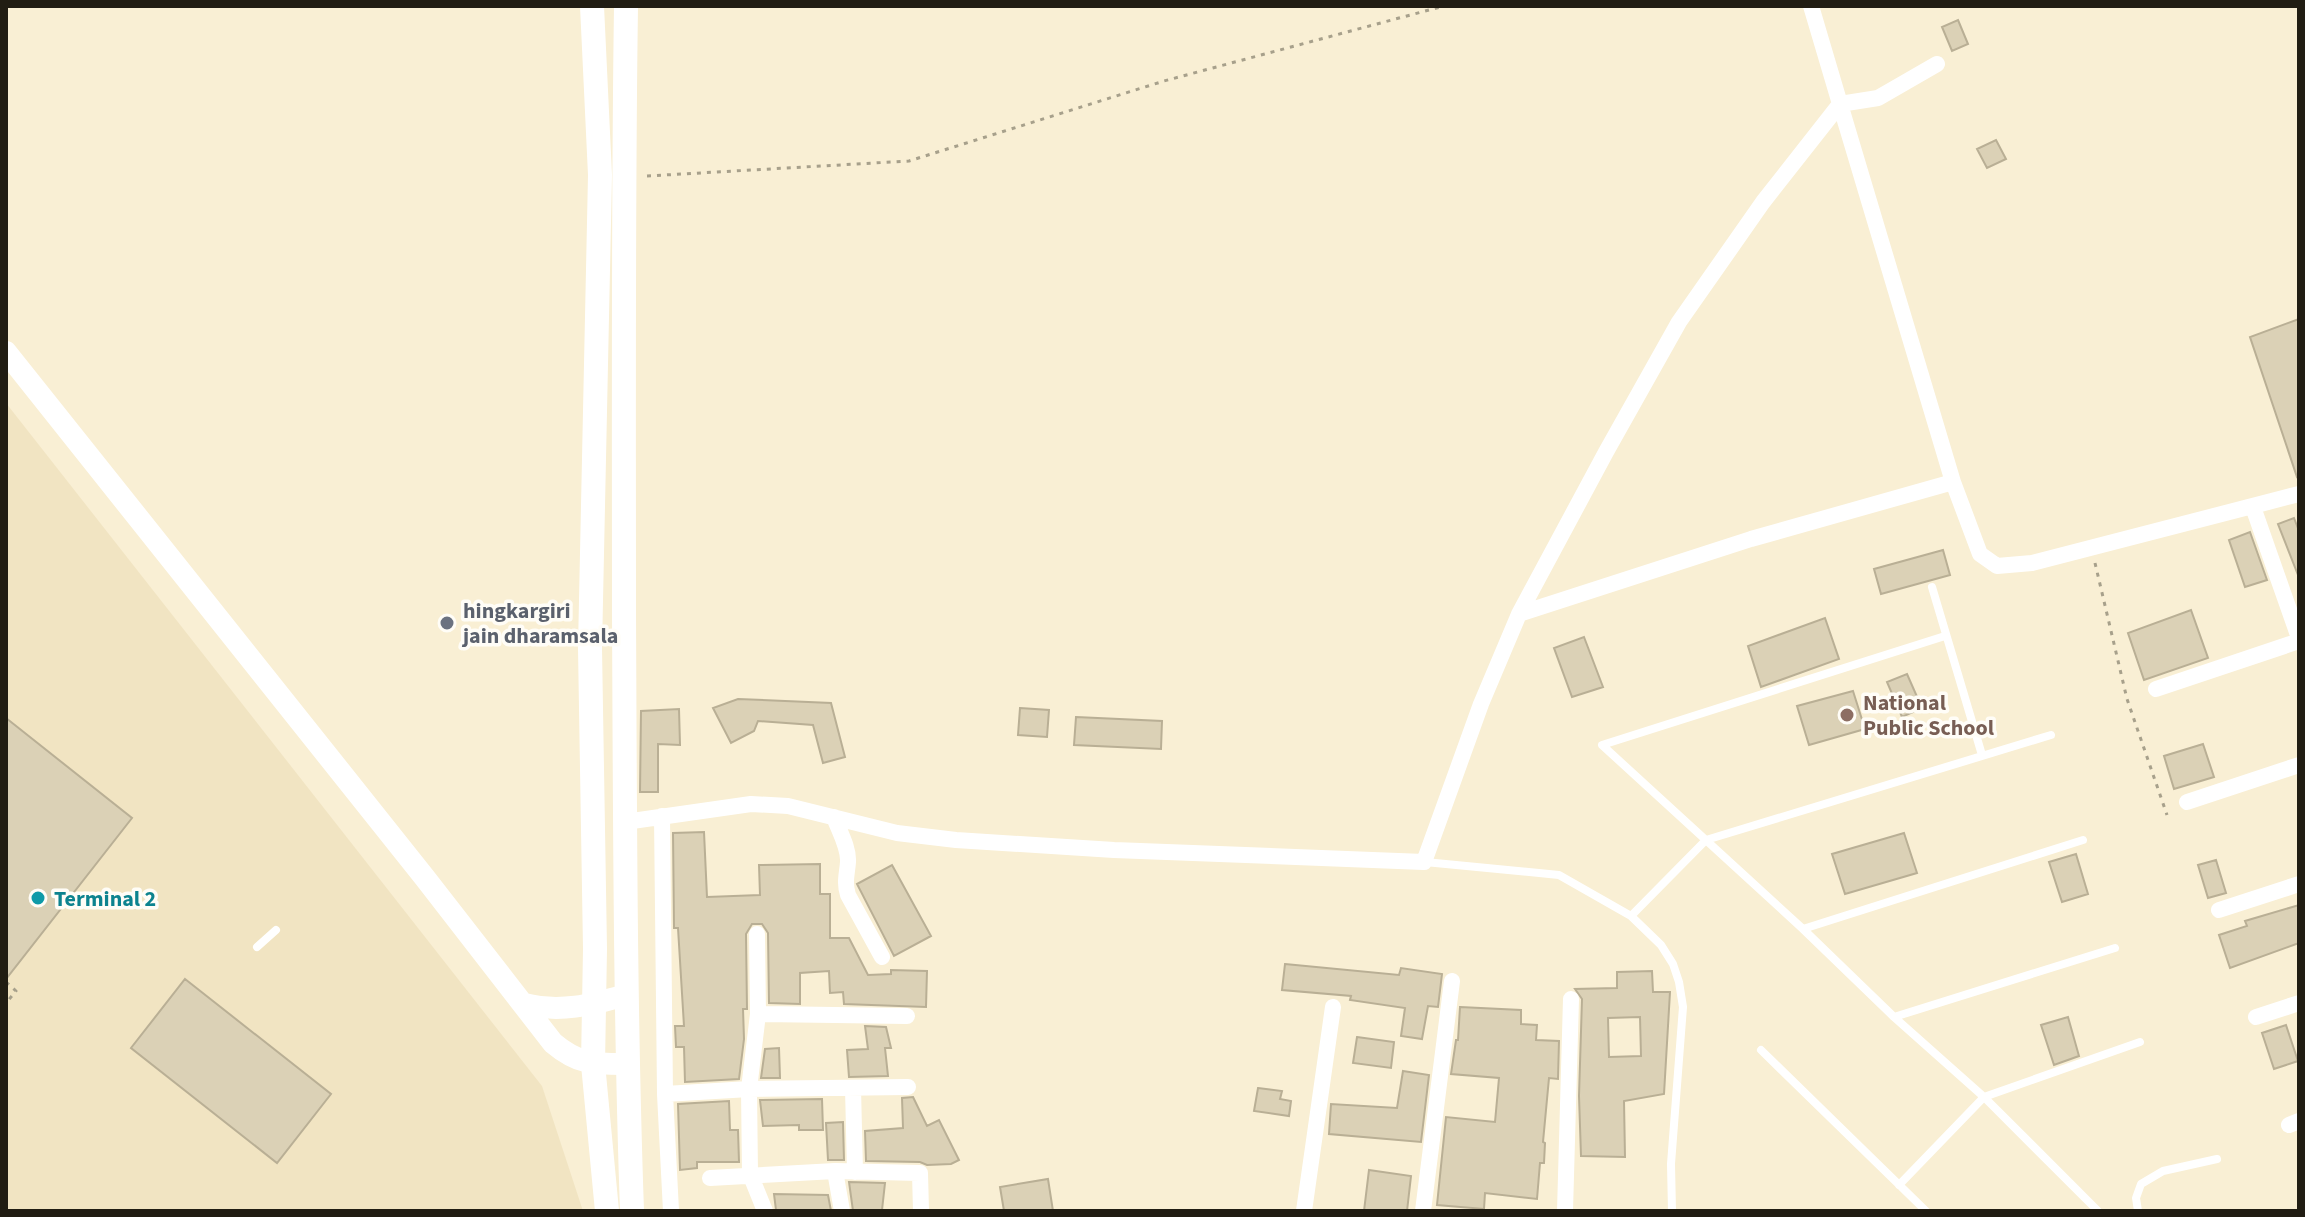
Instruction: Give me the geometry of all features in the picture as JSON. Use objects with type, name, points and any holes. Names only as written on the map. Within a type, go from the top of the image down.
[{"type":"main road","points":[[592,6],[600,175],[590,648],[593,1064],[607,1211]]},
{"type":"main road","points":[[626,6],[623,178],[625,822],[632,1211]]},
{"type":"main road","points":[[6,352],[553,1043],[573,1058],[593,1064],[628,1064]]},
{"type":"main road","points":[[524,1004],[546,1009],[594,1004],[626,995]]},
{"type":"street","points":[[1811,6],[1953,482],[1980,554],[1997,566],[2032,563],[2299,494]]},
{"type":"street","points":[[625,822],[751,804],[788,806],[897,833],[956,840],[1114,850],[1424,862],[1481,704],[1519,614],[1679,322],[1763,202],[1840,104],[1878,98],[1937,64]]},
{"type":"street","points":[[1519,614],[1738,543],[1953,482]]},
{"type":"street","points":[[2156,689],[2299,640],[2253,507]]},
{"type":"street","points":[[2187,802],[2299,765]]},
{"type":"street","points":[[662,816],[665,1094],[671,1211]]},
{"type":"street","points":[[834,817],[849,861],[845,884],[848,895],[882,957]]},
{"type":"street","points":[[2219,910],[2299,884]]},
{"type":"street","points":[[757,934],[758,1014],[749,1089],[750,1174],[765,1211]]},
{"type":"street","points":[[1423,1211],[1452,981]]},
{"type":"street","points":[[1565,1211],[1571,999]]},
{"type":"street","points":[[2256,1017],[2299,1003]]},
{"type":"street","points":[[1304,1211],[1333,1007]]},
{"type":"street","points":[[758,1014],[907,1016]]},
{"type":"street","points":[[665,1094],[749,1089],[908,1087]]},
{"type":"street","points":[[853,1088],[855,1172]]},
{"type":"street","points":[[835,1171],[842,1211]]},
{"type":"street","points":[[710,1178],[835,1171],[920,1173],[921,1211]]},
{"type":"lane","points":[[1932,587],[1982,755]]},
{"type":"lane","points":[[1945,636],[1602,745],[1984,1097],[2098,1211]]},
{"type":"lane","points":[[1631,916],[1706,840],[2051,735]]},
{"type":"lane","points":[[1803,929],[2083,840]]},
{"type":"lane","points":[[1424,862],[1559,875],[1631,916],[1661,945],[1673,964],[1683,1007],[1671,1164],[1672,1211]]},
{"type":"lane","points":[[257,947],[276,930]]},
{"type":"lane","points":[[1894,1017],[2115,948]]},
{"type":"lane","points":[[1899,1185],[1984,1097],[2140,1042]]},
{"type":"lane","points":[[1761,1050],[1926,1211]]},
{"type":"lane","points":[[2138,1211],[2136,1198],[2141,1184],[2163,1171],[2217,1159]]},
{"type":"path","points":[[623,178],[909,161],[1164,81],[1444,6]]},
{"type":"path","points":[[2091,547],[2127,699],[2167,815]]},
{"type":"path","points":[[6,982],[16,991],[6,1003]]},
{"type":"shaded area","points":[[6,403],[542,1086],[583,1211],[6,1211]]},
{"type":"building","points":[[1958,20],[1968,44],[1952,51],[1942,27]]},
{"type":"building","points":[[1996,140],[2006,159],[1987,168],[1977,149]]},
{"type":"building","points":[[2299,319],[2299,476],[2297,477],[2250,337]]},
{"type":"building","points":[[2294,518],[2299,531],[2298,575],[2278,524]]},
{"type":"building","points":[[2250,532],[2267,580],[2245,587],[2229,540]]},
{"type":"building","points":[[1943,550],[1950,575],[1881,594],[1874,569]]},
{"type":"building","points":[[2191,610],[2208,658],[2144,680],[2128,633]]},
{"type":"building","points":[[1825,618],[1839,659],[1761,687],[1748,646]]},
{"type":"building","points":[[1584,637],[1603,687],[1572,697],[1554,648]]},
{"type":"building","points":[[1907,674],[1922,708],[1902,717],[1887,682]]},
{"type":"building","points":[[1853,691],[1865,729],[1809,745],[1797,706]]},
{"type":"building","points":[[738,699],[831,703],[845,757],[823,763],[813,725],[758,721],[754,731],[731,743],[713,708]]},
{"type":"building","points":[[1020,708],[1049,710],[1047,737],[1018,735]]},
{"type":"building","points":[[679,709],[680,745],[658,744],[658,792],[640,792],[641,711]]},
{"type":"building","points":[[1076,717],[1162,721],[1161,749],[1074,745]]},
{"type":"building","name":"Terminal 2","points":[[6,718],[132,818],[6,979]]},
{"type":"building","points":[[2203,744],[2214,777],[2174,789],[2164,756]]},
{"type":"building","points":[[704,832],[707,897],[760,895],[759,865],[820,864],[820,894],[830,894],[830,938],[849,938],[868,975],[891,974],[891,970],[927,971],[926,1007],[844,1004],[843,992],[830,993],[829,971],[800,973],[800,1004],[769,1003],[768,933],[762,924],[752,924],[746,934],[747,1009],[743,1009],[744,1039],[739,1079],[685,1082],[684,1047],[676,1047],[675,1026],[684,1026],[678,928],[674,928],[673,833]]},
{"type":"building","points":[[1904,833],[1917,873],[1845,894],[1832,854]]},
{"type":"building","points":[[2076,854],[2088,894],[2062,902],[2049,862]]},
{"type":"building","points":[[2216,860],[2226,893],[2208,898],[2198,865]]},
{"type":"building","points":[[892,865],[931,936],[894,956],[857,884]]},
{"type":"building","points":[[2299,905],[2299,943],[2230,968],[2219,935],[2247,926],[2245,921]]},
{"type":"building","points":[[1285,964],[1399,975],[1401,968],[1442,974],[1438,1007],[1428,1006],[1422,1039],[1401,1036],[1405,1008],[1350,1000],[1351,996],[1282,990]]},
{"type":"building","points":[[1652,971],[1653,992],[1670,992],[1664,1094],[1624,1101],[1625,1157],[1581,1156],[1582,999],[1575,989],[1617,988],[1617,972]],"holes":[[[1640,1017],[1641,1056],[1609,1057],[1608,1018]]]},
{"type":"building","points":[[185,979],[331,1094],[277,1163],[131,1048]]},
{"type":"building","points":[[1460,1007],[1521,1010],[1521,1024],[1537,1025],[1536,1040],[1559,1041],[1558,1079],[1549,1078],[1544,1163],[1540,1163],[1537,1199],[1485,1193],[1484,1209],[1437,1205],[1446,1117],[1495,1122],[1499,1078],[1451,1074],[1458,1040]]},
{"type":"building","points":[[2068,1017],[2079,1056],[2054,1065],[2041,1025]]},
{"type":"building","points":[[2286,1025],[2298,1061],[2274,1069],[2262,1033]]},
{"type":"building","points":[[865,1026],[886,1027],[891,1048],[885,1048],[888,1076],[849,1077],[847,1050],[868,1049]]},
{"type":"building","points":[[1357,1037],[1394,1042],[1391,1068],[1353,1063]]},
{"type":"building","points":[[779,1048],[780,1078],[761,1078],[765,1049]]},
{"type":"building","points":[[1403,1071],[1429,1075],[1421,1142],[1329,1134],[1331,1104],[1397,1108]]},
{"type":"building","points":[[1258,1088],[1282,1091],[1280,1099],[1291,1101],[1289,1116],[1254,1111]]},
{"type":"building","points":[[913,1097],[927,1126],[939,1120],[959,1160],[951,1164],[927,1165],[920,1162],[866,1161],[865,1131],[903,1128],[902,1098]]},
{"type":"building","points":[[822,1099],[823,1130],[799,1130],[799,1125],[763,1126],[760,1100]]},
{"type":"building","points":[[729,1101],[730,1130],[738,1130],[739,1162],[697,1162],[697,1168],[680,1170],[678,1104]]},
{"type":"building","points":[[843,1122],[844,1160],[828,1160],[826,1123]]},
{"type":"building","points":[[1369,1170],[1411,1176],[1407,1211],[1364,1211]]},
{"type":"building","points":[[1048,1179],[1053,1211],[1004,1211],[1000,1187]]},
{"type":"building","points":[[849,1182],[885,1183],[882,1210],[853,1211]]},
{"type":"building","points":[[774,1194],[828,1195],[831,1211],[776,1210]]},
{"type":"place","name":"hingkargiri jain dharamsala","points":[[447,623]]},
{"type":"place","name":"National Public School","points":[[1847,715]]},
{"type":"place","name":"Terminal 2","points":[[38,898]]}]
